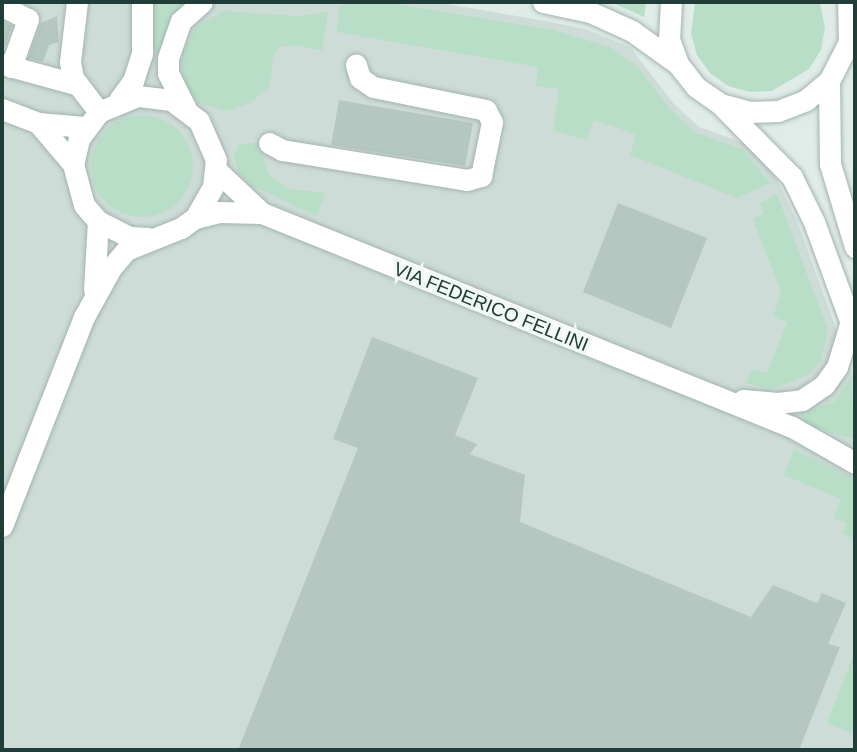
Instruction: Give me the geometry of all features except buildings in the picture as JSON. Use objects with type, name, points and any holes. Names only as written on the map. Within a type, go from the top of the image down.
[{"type":"street","points":[[77,2],[70,62],[92,120]]},
{"type":"street","points":[[73,164],[92,120],[119,100],[133,81],[142,54],[142,2]]},
{"type":"street","points":[[38,123],[73,164],[80,195],[98,221],[130,237],[148,238],[165,236],[195,218],[210,196],[216,170],[210,139],[186,109],[171,81],[168,58],[181,21],[202,2]]},
{"type":"street","points":[[543,2],[590,12],[632,31],[678,64],[696,87],[759,138],[792,177],[853,328]]},
{"type":"street","points":[[671,2],[669,39],[678,64]]},
{"type":"street","points":[[848,2],[849,42],[841,69],[830,164],[855,247]]},
{"type":"street","points":[[2,6],[28,19],[7,65],[78,85]]},
{"type":"street","points":[[269,143],[282,150],[467,180],[481,176],[492,122],[486,110],[373,87],[360,78],[356,65]]},
{"type":"street","points":[[720,104],[748,112],[778,111],[806,100],[841,69]]},
{"type":"street","points":[[119,100],[154,96],[186,109]]},
{"type":"street","points":[[2,109],[38,123],[92,120]]},
{"type":"street","name":"VIA FEDERICO FELLINI","points":[[216,170],[262,213]]},
{"type":"street","name":"VIA FEDERICO FELLINI","points":[[195,218],[219,212],[262,213],[720,397],[810,435],[855,463]]},
{"type":"street","points":[[2,526],[92,299],[98,265],[98,221]]},
{"type":"street","points":[[92,299],[126,250],[148,238]]},
{"type":"street","name":"VIA FEDERICO FELLINI","points":[[720,397],[778,403],[802,400],[824,385],[837,367],[853,328]]},
{"type":"shaded area","points":[[2,2],[435,2],[546,21],[585,29],[630,47],[674,104],[699,127],[747,144],[772,170],[797,221],[855,381],[855,750],[2,750]]},
{"type":"green space","points":[[150,2],[187,2],[171,16],[159,51],[149,49]]},
{"type":"green space","points":[[350,2],[383,2],[554,30],[609,47],[637,66],[670,109],[696,133],[742,149],[770,183],[737,198],[630,155],[636,134],[594,120],[586,140],[553,131],[559,89],[536,86],[538,67],[337,32],[339,7]]},
{"type":"green space","points":[[610,2],[646,2],[644,17],[629,10]]},
{"type":"green space","points":[[695,2],[820,2],[825,28],[821,50],[809,69],[772,91],[750,92],[728,86],[710,73],[697,55],[691,34]]},
{"type":"green space","points":[[224,11],[297,16],[328,12],[322,51],[296,45],[279,47],[273,58],[270,86],[252,102],[226,111],[198,103],[182,82],[183,51],[196,27]]},
{"type":"green space","points":[[142,115],[161,119],[178,130],[189,147],[193,166],[189,185],[178,202],[161,213],[142,217],[123,213],[106,202],[95,185],[91,166],[95,147],[106,130],[123,119]]},
{"type":"green space","points":[[258,143],[270,176],[289,189],[325,193],[317,216],[251,185],[239,173],[234,157],[239,144]]},
{"type":"green space","points":[[777,194],[828,330],[821,361],[808,375],[773,389],[746,383],[752,369],[767,373],[787,323],[773,316],[781,292],[753,219],[763,213],[760,203]]},
{"type":"green space","points":[[851,377],[855,440],[808,426],[800,414],[834,402]]},
{"type":"green space","points":[[794,449],[855,479],[855,539],[842,534],[847,523],[834,518],[841,499],[784,475]]},
{"type":"green space","points":[[855,650],[855,735],[827,723]]}]
